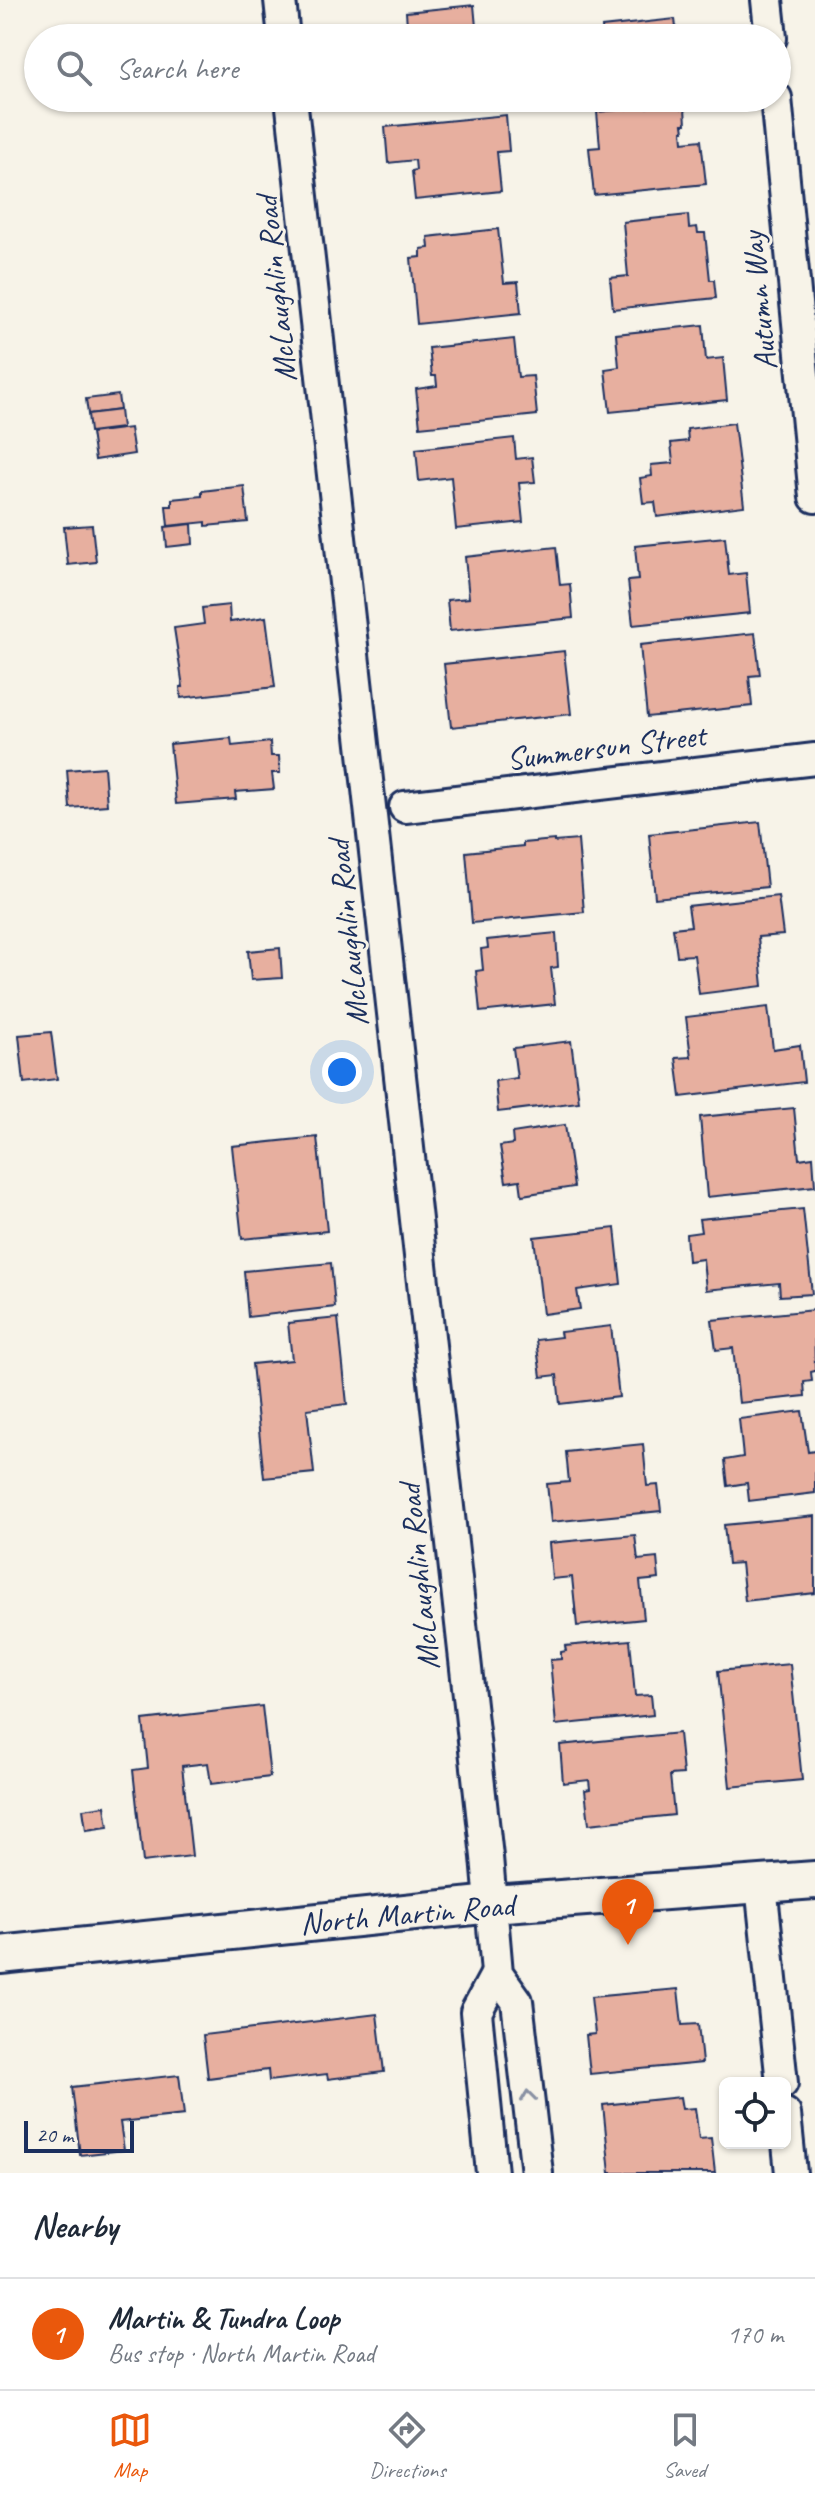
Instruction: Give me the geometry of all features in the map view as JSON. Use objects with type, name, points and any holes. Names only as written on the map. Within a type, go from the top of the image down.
[{"type":"street","points":[[280,0],[283,24]]},
{"type":"street","points":[[767,0],[770,24]]},
{"type":"street","name":"McLaughlin Road","points":[[293,112],[492,1904],[497,1973]]},
{"type":"street","name":"Autumn Way","points":[[777,112],[815,497]]},
{"type":"street","name":"Summersun Street","points":[[405,807],[815,759]]},
{"type":"street","name":"North Martin Road","points":[[0,1955],[492,1904],[815,1880]]},
{"type":"street","points":[[761,1885],[781,2077]]},
{"type":"street","points":[[492,2173],[476,2012],[497,1973],[517,2001],[537,2173]]},
{"type":"street","points":[[789,2149],[791,2173]]},
{"type":"building","points":[[474,5],[476,24],[407,24],[406,12]]},
{"type":"building","points":[[675,19],[676,24],[629,24]]},
{"type":"building","points":[[597,112],[685,112],[683,142],[701,140],[706,184],[594,195],[589,148],[600,147]]},
{"type":"building","points":[[506,115],[509,151],[497,152],[501,191],[415,200],[412,171],[416,170],[415,160],[388,163],[385,127]]},
{"type":"building","points":[[688,215],[689,228],[697,227],[698,233],[705,233],[710,280],[714,280],[716,298],[613,309],[610,278],[628,276],[623,222]]},
{"type":"building","points":[[498,229],[504,283],[518,282],[521,313],[417,324],[411,258],[421,257],[421,249],[429,248],[428,237]]},
{"type":"building","points":[[703,325],[706,360],[723,358],[727,400],[610,412],[605,369],[619,367],[616,334]]},
{"type":"building","points":[[514,339],[518,377],[533,376],[537,415],[420,427],[416,389],[437,386],[436,376],[432,376],[429,348]]},
{"type":"building","points":[[118,395],[120,410],[88,414],[86,399]]},
{"type":"building","points":[[120,410],[122,428],[90,432],[88,414]]},
{"type":"building","points":[[734,423],[744,506],[657,517],[655,502],[643,503],[640,478],[652,476],[651,465],[673,463],[671,443],[688,441],[687,429]]},
{"type":"building","points":[[130,428],[134,454],[95,460],[91,433]]},
{"type":"building","points":[[514,438],[516,459],[532,457],[535,482],[519,483],[523,522],[456,529],[451,477],[419,481],[416,449]]},
{"type":"building","points":[[244,486],[248,522],[168,526],[166,506],[172,506],[172,499],[202,496],[202,491]]},
{"type":"building","points":[[192,524],[193,544],[167,547],[165,527]]},
{"type":"building","points":[[92,525],[96,562],[68,565],[64,527]]},
{"type":"building","points":[[725,537],[729,575],[746,573],[750,613],[633,625],[628,581],[638,580],[635,546]]},
{"type":"building","points":[[556,547],[560,585],[570,584],[573,618],[450,631],[447,600],[469,598],[465,557]]},
{"type":"building","points":[[229,605],[230,622],[266,617],[275,687],[181,698],[180,687],[183,687],[174,628],[204,624],[202,608]]},
{"type":"building","points":[[755,633],[760,675],[749,676],[752,706],[647,717],[640,645]]},
{"type":"building","points":[[564,651],[571,714],[451,727],[444,664]]},
{"type":"building","points":[[231,738],[232,746],[270,742],[271,756],[279,756],[280,773],[272,773],[274,789],[235,792],[236,799],[176,804],[170,744]]},
{"type":"building","points":[[104,767],[107,805],[70,808],[67,770]]},
{"type":"building","points":[[760,822],[767,887],[655,898],[649,834]]},
{"type":"building","points":[[554,840],[578,840],[584,912],[472,923],[466,852]]},
{"type":"building","points":[[778,896],[783,935],[758,937],[763,986],[699,994],[694,955],[677,956],[673,928],[691,926],[688,906]]},
{"type":"building","points":[[556,933],[558,967],[551,968],[555,1004],[480,1012],[476,971],[483,970],[481,949],[488,948],[487,940]]},
{"type":"building","points":[[280,948],[282,978],[251,980],[248,951]]},
{"type":"building","points":[[768,1007],[773,1049],[800,1045],[804,1082],[681,1097],[676,1058],[691,1057],[686,1017]]},
{"type":"building","points":[[51,1032],[57,1079],[24,1083],[19,1035]]},
{"type":"building","points":[[571,1041],[579,1102],[498,1112],[495,1081],[517,1078],[513,1048]]},
{"type":"building","points":[[794,1108],[799,1159],[813,1157],[815,1186],[707,1197],[700,1117]]},
{"type":"building","points":[[565,1125],[574,1187],[522,1195],[520,1180],[506,1182],[500,1146],[513,1144],[512,1133]]},
{"type":"building","points":[[317,1137],[327,1231],[242,1239],[232,1146]]},
{"type":"building","points":[[803,1209],[812,1294],[780,1296],[779,1283],[706,1290],[703,1259],[688,1261],[686,1234],[701,1232],[699,1219]]},
{"type":"building","points":[[615,1228],[621,1284],[577,1290],[580,1309],[543,1314],[534,1237]]},
{"type":"building","points":[[331,1263],[335,1307],[248,1317],[244,1271]]},
{"type":"building","points":[[814,1310],[815,1371],[811,1372],[812,1381],[804,1382],[805,1396],[739,1403],[733,1348],[716,1350],[712,1320]]},
{"type":"building","points":[[338,1318],[347,1404],[307,1409],[314,1473],[264,1478],[252,1364],[292,1360],[288,1323]]},
{"type":"building","points":[[611,1326],[619,1397],[560,1404],[557,1375],[541,1377],[536,1340],[561,1337],[560,1332]]},
{"type":"building","points":[[802,1411],[808,1452],[815,1451],[815,1493],[749,1501],[747,1483],[728,1486],[725,1460],[743,1457],[739,1419]]},
{"type":"building","points":[[643,1444],[647,1486],[658,1485],[661,1511],[551,1522],[547,1484],[569,1482],[566,1452]]},
{"type":"building","points":[[815,1516],[815,1593],[745,1601],[741,1563],[728,1564],[724,1525]]},
{"type":"building","points":[[635,1535],[638,1560],[657,1558],[659,1579],[640,1581],[644,1619],[577,1626],[572,1577],[552,1579],[549,1543]]},
{"type":"building","points":[[630,1640],[635,1696],[651,1695],[653,1715],[556,1725],[550,1660],[561,1659],[561,1652],[566,1651],[565,1646]]},
{"type":"building","points":[[790,1664],[802,1780],[730,1787],[718,1671]]},
{"type":"building","points":[[262,1706],[270,1777],[211,1784],[208,1763],[182,1766],[192,1856],[143,1862],[133,1770],[148,1768],[143,1720]]},
{"type":"building","points":[[679,1733],[683,1774],[670,1775],[674,1815],[589,1824],[585,1790],[590,1789],[589,1780],[563,1783],[560,1745]]},
{"type":"building","points":[[105,1806],[108,1827],[86,1830],[83,1809]]},
{"type":"building","points":[[678,1989],[682,2025],[698,2024],[702,2063],[590,2074],[586,2035],[595,2034],[591,1997]]},
{"type":"building","points":[[377,2014],[384,2072],[328,2079],[327,2074],[269,2081],[268,2070],[208,2078],[203,2035]]},
{"type":"building","points":[[179,2075],[184,2115],[120,2122],[124,2150],[80,2155],[72,2087]]},
{"type":"building","points":[[680,2097],[682,2109],[695,2108],[699,2139],[711,2138],[715,2173],[610,2173],[603,2105]]},
{"type":"place","name":"Martin & Tundra Loop","points":[[628,1945]]}]
